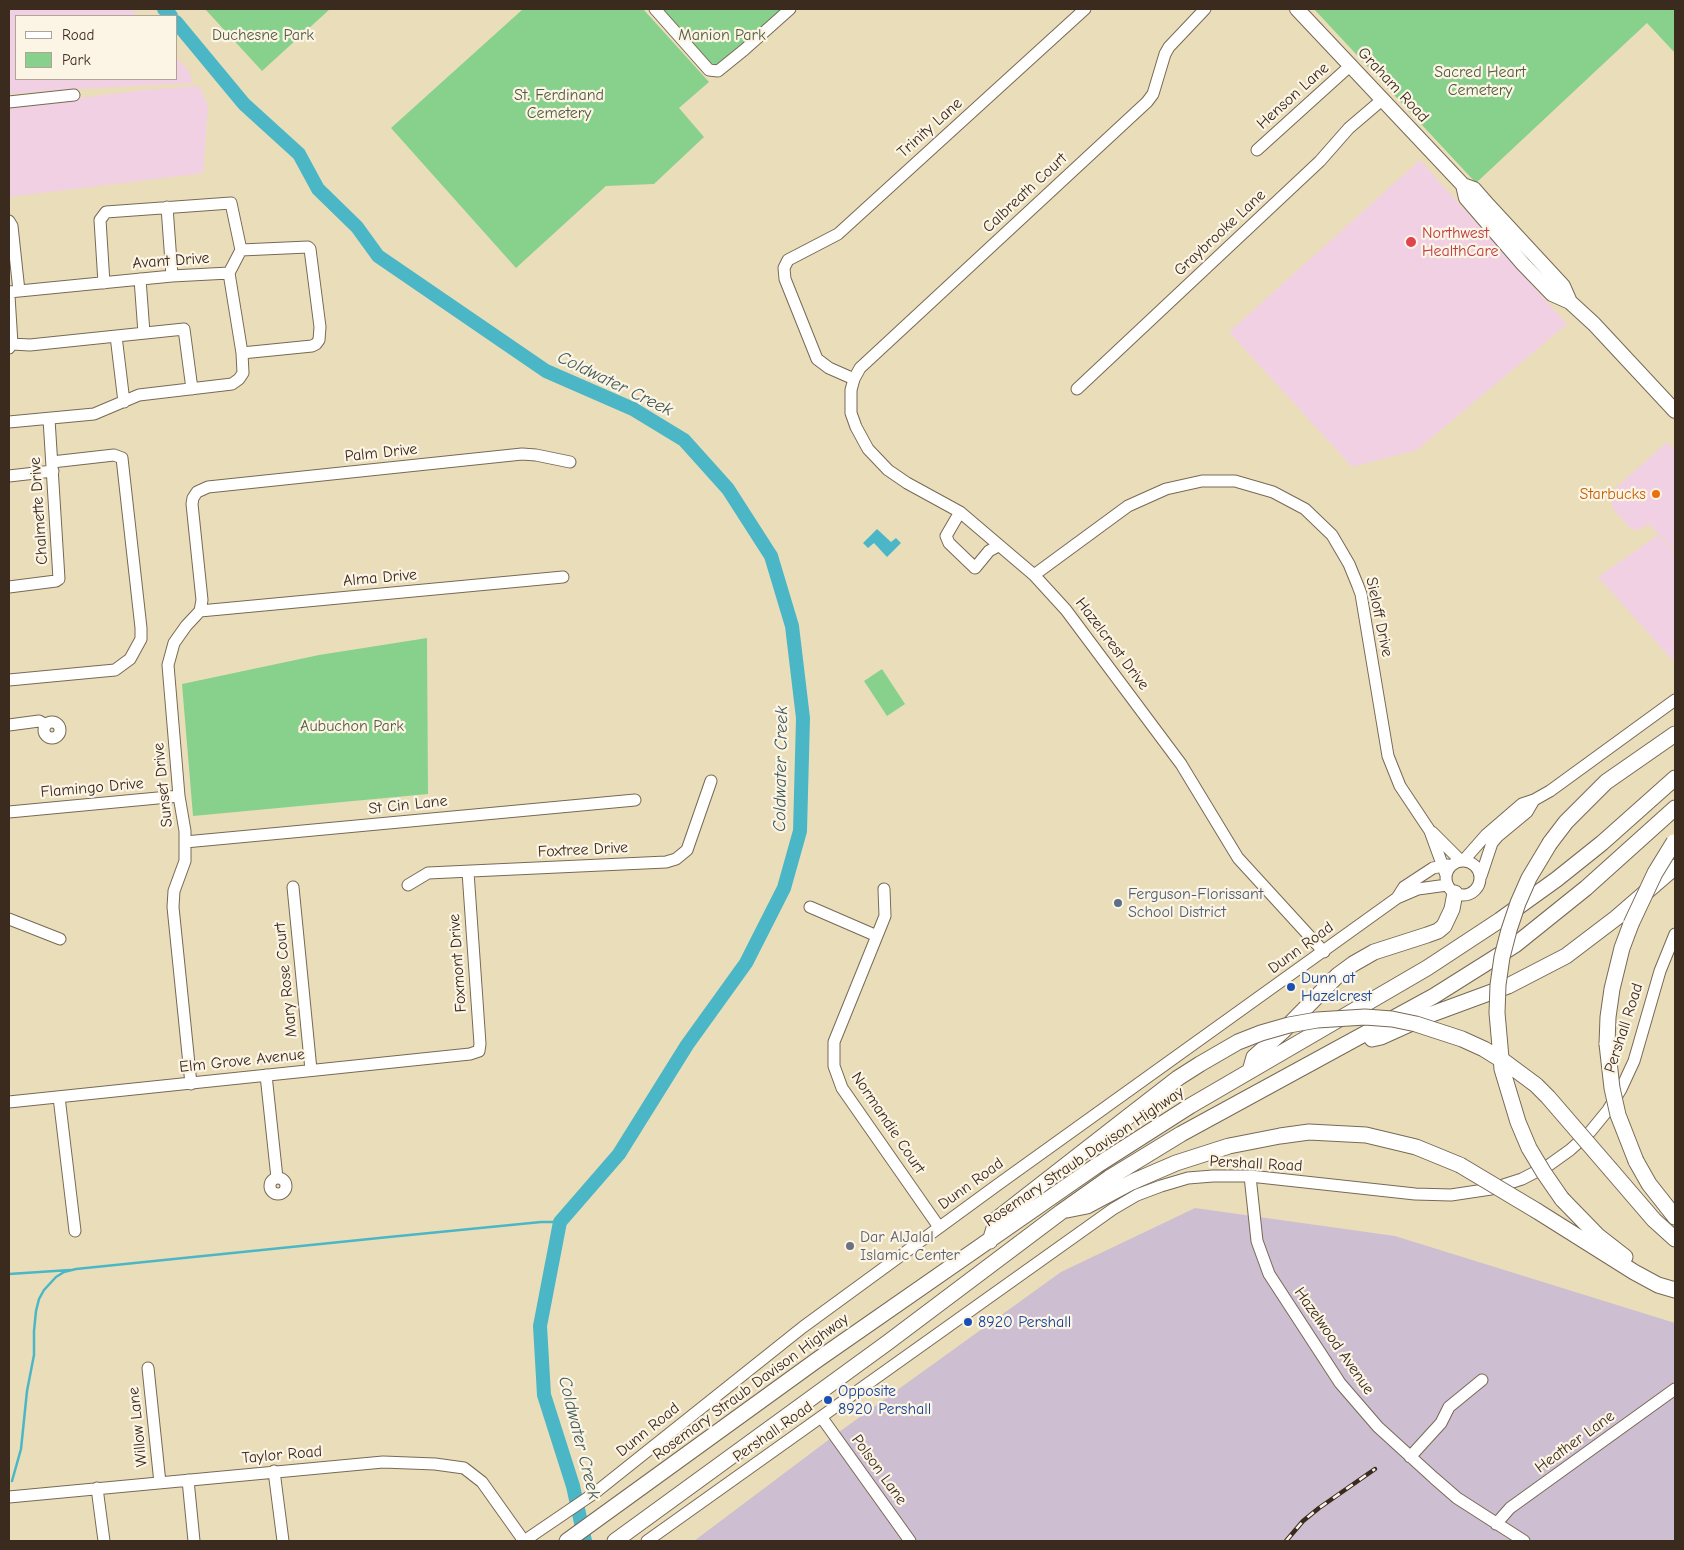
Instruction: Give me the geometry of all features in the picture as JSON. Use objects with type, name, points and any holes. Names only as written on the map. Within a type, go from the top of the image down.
[{"type":"highway","points":[[1675,734],[1606,782],[1566,822],[1550,843],[1529,878],[1509,930],[1501,966],[1497,1013],[1502,1069],[1518,1122],[1539,1164],[1562,1199],[1598,1236],[1621,1254],[1675,1285]]},
{"type":"highway","name":"Rosemary Straub Davison Highway","points":[[570,1539],[817,1360],[1128,1145],[1250,1071],[1427,968],[1500,920],[1594,849],[1675,778]]},
{"type":"highway","name":"Rosemary Straub Davison Highway","points":[[615,1541],[887,1343],[1109,1178],[1181,1134],[1434,996],[1515,944],[1586,888],[1675,808]]},
{"type":"highway","points":[[1675,841],[1655,873],[1631,924],[1617,966],[1612,989],[1607,1044],[1612,1088],[1618,1115],[1636,1161],[1649,1184],[1675,1217]]},
{"type":"highway","points":[[1346,1044],[1381,1037],[1432,1014],[1508,986],[1544,968],[1566,956],[1616,918],[1675,867]]},
{"type":"highway","points":[[1250,1071],[1254,1057],[1282,1032],[1338,975],[1374,952],[1420,938],[1438,931],[1444,926],[1452,909],[1452,872]]},
{"type":"highway","points":[[990,1241],[997,1219],[1178,1078],[1200,1064],[1238,1042],[1289,1025],[1317,1020],[1365,1017],[1416,1024],[1462,1039],[1484,1049],[1529,1079],[1548,1097],[1649,1214],[1675,1239]]},
{"type":"highway","points":[[1061,1212],[1087,1206],[1156,1171],[1203,1154],[1255,1140],[1310,1132],[1366,1135],[1416,1147],[1460,1165],[1634,1272],[1658,1285],[1675,1290]]},
{"type":"main road","name":"Graham Road","points":[[1297,9],[1463,184],[1466,198],[1523,264],[1552,294],[1570,302],[1594,324],[1675,410]]},
{"type":"street","points":[[655,9],[709,70],[718,71],[790,9]]},
{"type":"street","name":"Trinity Lane","points":[[853,385],[817,359],[785,279],[784,268],[788,260],[838,234],[1085,9]]},
{"type":"street","name":"Calbreath Court","points":[[853,385],[860,368],[872,356],[1147,102],[1152,94],[1169,47],[1205,9]]},
{"type":"street","name":"Henson Lane","points":[[1258,150],[1351,65]]},
{"type":"street","points":[[9,102],[74,95]]},
{"type":"street","name":"Graybrooke Lane","points":[[1077,388],[1320,161],[1349,128],[1383,99]]},
{"type":"street","points":[[104,283],[100,220],[102,215],[106,212],[167,207],[231,203],[242,250],[229,273]]},
{"type":"street","points":[[167,207],[172,276]]},
{"type":"street","points":[[9,221],[12,226],[10,346],[184,329],[192,389],[139,395],[94,414],[9,422]]},
{"type":"street","points":[[242,250],[308,247],[310,249],[320,327],[319,340],[312,346],[242,353]]},
{"type":"street","name":"Avant Drive","points":[[12,293],[172,276],[229,273],[242,353],[243,373],[232,384],[192,389]]},
{"type":"street","points":[[140,280],[144,333]]},
{"type":"street","points":[[116,336],[124,402]]},
{"type":"street","name":"Hazelcrest Drive","points":[[853,385],[851,413],[868,449],[888,470],[907,483],[960,512],[1034,575],[1066,610],[1181,764],[1238,858],[1324,952]]},
{"type":"street","name":"Chalmette Drive","points":[[9,586],[56,581],[59,579],[49,419]]},
{"type":"street","name":"Palm Drive","points":[[200,611],[201,590],[192,504],[197,492],[208,487],[522,454],[570,462]]},
{"type":"street","points":[[9,476],[114,455],[122,458],[142,628],[141,638],[130,659],[115,670],[9,680]]},
{"type":"street","name":"Sieloff Drive","points":[[1034,575],[1128,506],[1166,489],[1202,480],[1235,481],[1273,492],[1305,509],[1332,535],[1349,564],[1358,586],[1361,594],[1388,756],[1400,786],[1430,831],[1452,872]]},
{"type":"street","points":[[960,512],[946,536],[949,543],[975,568],[988,550],[998,546]]},
{"type":"street","name":"Alma Drive","points":[[200,611],[563,577]]},
{"type":"street","name":"Sunset Drive","points":[[191,1084],[173,907],[174,891],[185,861],[185,842],[178,796],[168,665],[174,643],[200,611]]},
{"type":"street","name":"Dunn Road","points":[[524,1541],[596,1492],[803,1326],[1397,898],[1452,872],[1486,835],[1522,804],[1550,791],[1675,700]]},
{"type":"street","points":[[9,725],[39,721],[46,725]]},
{"type":"street","name":"Foxtree Drive","points":[[408,885],[428,873],[666,862],[676,859],[687,850],[711,781]]},
{"type":"street","name":"Flamingo Drive","points":[[9,812],[178,796]]},
{"type":"street","name":"St Cin Lane","points":[[185,842],[635,800]]},
{"type":"street","name":"Dunn Road","points":[[1397,898],[1404,888],[1433,868],[1452,872],[1465,895],[1475,891],[1492,843],[1527,812],[1534,800]]},
{"type":"street","name":"Sieloff Drive","points":[[1430,831],[1452,872]]},
{"type":"street","points":[[1452,872],[1476,866],[1480,876]]},
{"type":"street","name":"Foxmont Drive","points":[[468,872],[479,1051]]},
{"type":"street","name":"Mary Rose Court","points":[[293,886],[311,1070]]},
{"type":"street","name":"Normandie Court","points":[[884,889],[885,916],[834,1042],[834,1066],[842,1088],[939,1227]]},
{"type":"street","points":[[810,907],[877,936]]},
{"type":"street","points":[[9,919],[60,939]]},
{"type":"street","name":"Pershall Road","points":[[647,1541],[1113,1209],[1137,1195],[1188,1178],[1250,1176],[1415,1194],[1451,1195],[1491,1189],[1522,1179],[1549,1165],[1590,1132],[1608,1110],[1621,1089],[1634,1061],[1660,970],[1675,934]]},
{"type":"street","name":"Elm Grove Avenue","points":[[9,1102],[470,1054],[479,1051]]},
{"type":"street","points":[[266,1075],[276,1178]]},
{"type":"street","points":[[59,1097],[75,1231]]},
{"type":"street","name":"Hazelwood Avenue","points":[[1250,1176],[1257,1241],[1268,1274],[1340,1383],[1378,1427],[1457,1498],[1524,1541]]},
{"type":"street","name":"Willow Lane","points":[[148,1368],[160,1483]]},
{"type":"street","points":[[1410,1457],[1441,1423],[1449,1408],[1482,1380]]},
{"type":"street","name":"Heather Lane","points":[[1496,1524],[1510,1508],[1675,1390]]},
{"type":"street","name":"Polson Lane","points":[[822,1418],[910,1541]]},
{"type":"street","name":"Taylor Road","points":[[9,1497],[383,1462],[436,1464],[464,1468],[482,1482],[524,1541]]},
{"type":"street","points":[[274,1471],[283,1541]]},
{"type":"street","points":[[188,1480],[194,1541]]},
{"type":"street","points":[[98,1488],[104,1541]]},
{"type":"shaded area","points":[[9,9],[131,9],[137,15],[15,15],[15,80],[178,80],[178,59],[189,71],[193,83],[56,90],[9,94]]},
{"type":"shaded area","points":[[199,86],[208,105],[203,173],[9,197],[9,107],[143,90]]},
{"type":"shaded area","name":"Northwest HealthCare","points":[[1420,160],[1567,324],[1417,450],[1352,467],[1229,332]]},
{"type":"shaded area","points":[[1667,442],[1675,450],[1675,552],[1649,524],[1638,530],[1631,529],[1613,509],[1611,498],[1611,492]]},
{"type":"shaded area","points":[[1658,535],[1675,554],[1675,663],[1598,577]]},
{"type":"shaded area","points":[[1195,1208],[1395,1236],[1675,1323],[1675,1541],[694,1541],[839,1432],[1061,1272]]},
{"type":"green space","name":"Duchesne Park","points":[[205,9],[330,9],[262,71]]},
{"type":"green space","name":"St. Ferdinand Cemetery","points":[[523,9],[643,9],[709,82],[679,108],[704,137],[654,184],[606,186],[516,268],[391,128]]},
{"type":"green space","name":"Manion Park","points":[[661,9],[791,9],[720,73]]},
{"type":"green space","name":"Sacred Heart Cemetery","points":[[1314,9],[1673,9],[1675,11],[1675,53],[1647,23],[1476,183]]},
{"type":"green space","name":"Aubuchon Park","points":[[427,638],[428,794],[193,816],[182,684],[319,655]]},
{"type":"green space","points":[[882,669],[905,704],[887,716],[864,681]]},
{"type":"water","points":[[877,529],[891,542],[896,538],[901,543],[887,557],[874,543],[868,548],[863,543]]},
{"type":"waterway","name":"Coldwater Creek","points":[[164,9],[170,15]]},
{"type":"waterway","name":"Coldwater Creek","points":[[178,24],[244,104],[299,154],[318,189],[357,227],[378,256],[546,371],[633,409],[684,440],[728,489],[771,556],[792,626],[803,718],[800,831],[784,888],[746,963],[687,1045],[619,1154],[560,1222],[540,1326],[544,1395],[573,1486],[585,1541]]},
{"type":"waterway","points":[[12,1481],[21,1449],[27,1391],[34,1355],[36,1311],[44,1290],[56,1277],[64,1272],[76,1269],[389,1237],[541,1222],[560,1222]]},
{"type":"waterway","points":[[9,1274],[70,1270]]},
{"type":"railway","points":[[1286,1541],[1303,1521],[1319,1508],[1375,1469]]},
{"type":"place","name":"Northwest HealthCare","points":[[1411,242]]},
{"type":"place","name":"Starbucks","points":[[1656,494]]},
{"type":"place","name":"Ferguson-Florissant School District","points":[[1118,903]]},
{"type":"place","name":"Dunn at Hazelcrest","points":[[1291,987]]},
{"type":"place","name":"Dar AlJalal Islamic Center","points":[[850,1246]]},
{"type":"place","name":"8920 Pershall","points":[[968,1322]]},
{"type":"place","name":"Opposite 8920 Pershall","points":[[828,1400]]}]
